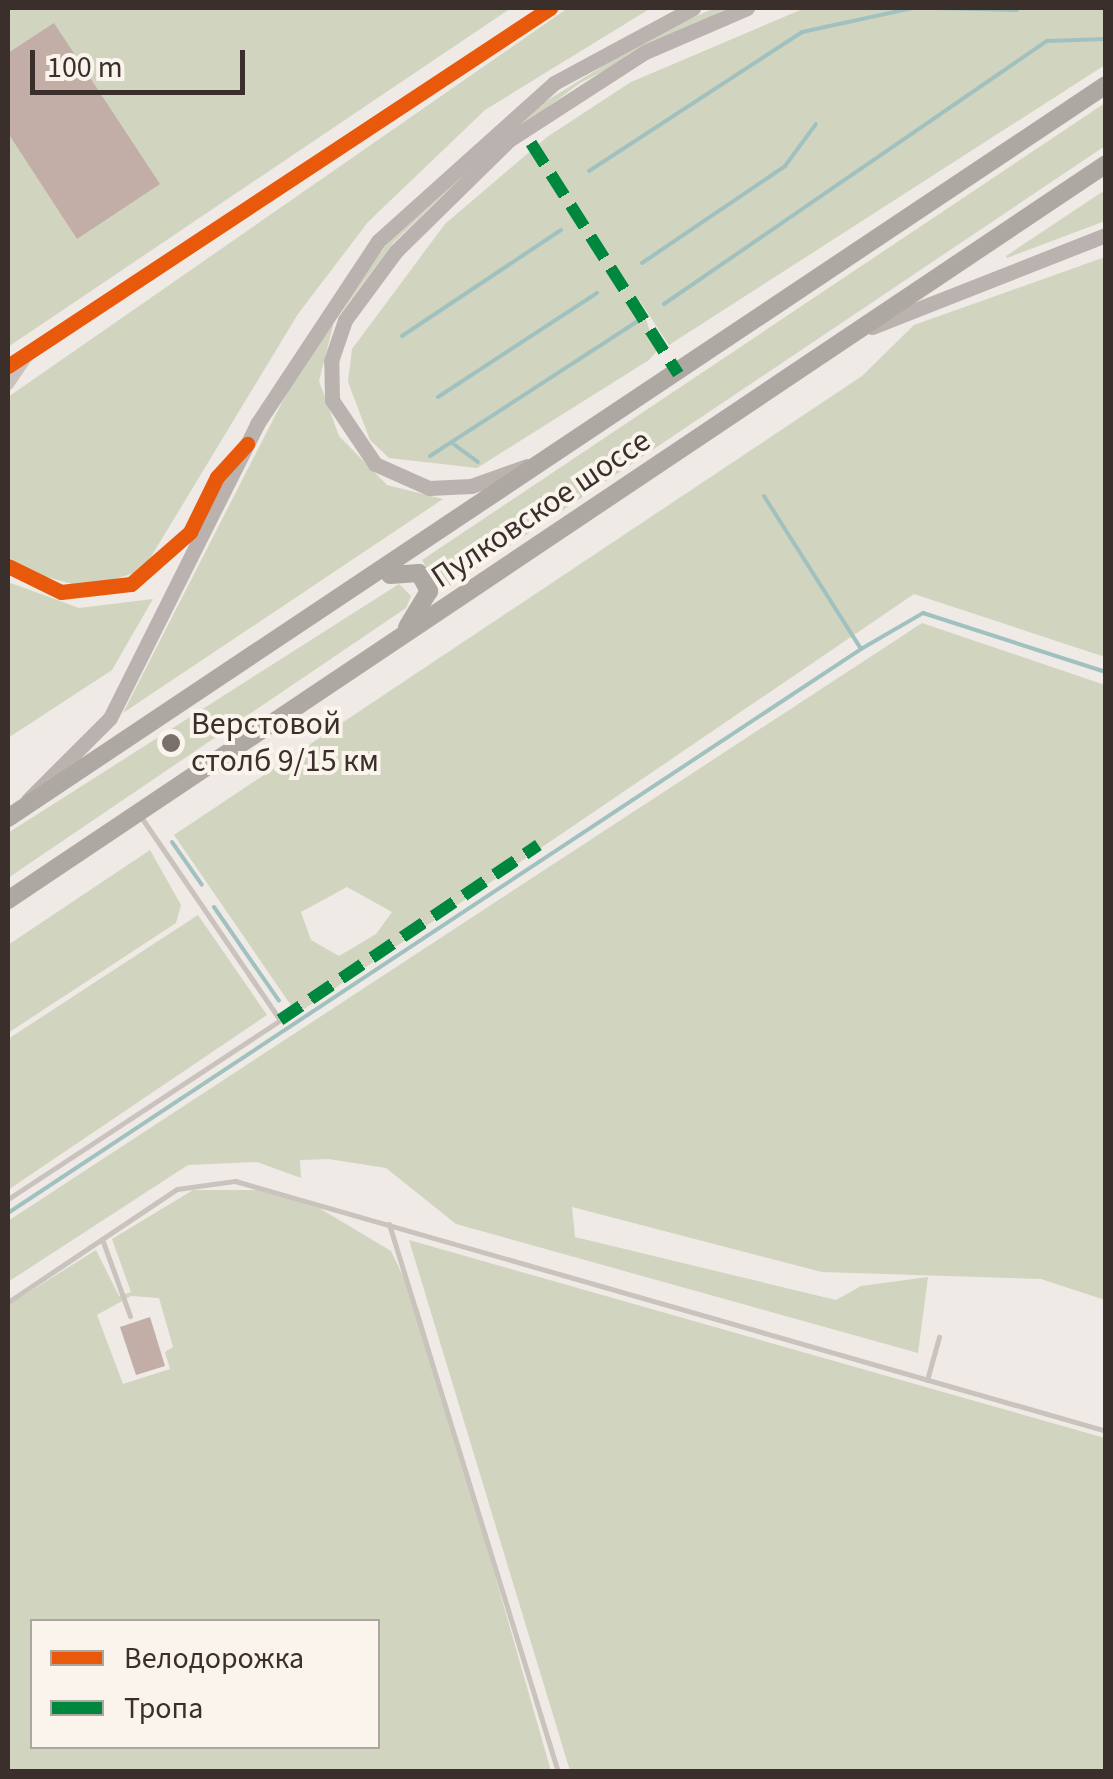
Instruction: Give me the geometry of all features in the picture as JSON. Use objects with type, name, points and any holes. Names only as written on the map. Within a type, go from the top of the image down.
[{"type":"highway","name":"Пулковское шоссе","points":[[13,814],[358,590],[1106,85]]},
{"type":"highway","name":"Пулковское шоссе","points":[[8,900],[1106,164]]},
{"type":"highway","points":[[358,590],[401,569],[419,573],[429,591],[386,650]]},
{"type":"main road","points":[[13,814],[110,718],[247,444],[342,287],[422,193],[554,83],[693,8]]},
{"type":"main road","points":[[555,456],[454,488],[386,472],[336,413],[329,376],[339,333],[396,251],[509,140],[644,52],[747,8]]},
{"type":"main road","points":[[849,337],[1106,235]]},
{"type":"street","points":[[8,366],[550,8]]},
{"type":"street","points":[[8,384],[30,352]]},
{"type":"street","points":[[8,566],[61,592],[130,584],[190,532],[217,477],[247,444]]},
{"type":"lane","points":[[8,1200],[280,1020],[139,815]]},
{"type":"lane","points":[[8,1302],[177,1190],[213,1181],[275,1188],[1106,1431]]},
{"type":"lane","points":[[389,1224],[558,1772]]},
{"type":"lane","points":[[102,1238],[130,1316]]},
{"type":"lane","points":[[927,1380],[939,1337]]},
{"type":"green space","points":[[8,8],[511,8],[8,347]]},
{"type":"green space","points":[[568,8],[651,8],[485,110],[368,222],[298,314],[143,570],[88,588],[27,572],[8,556],[8,397]]},
{"type":"green space","points":[[715,8],[728,8],[580,83],[491,149],[394,242],[334,322],[319,381],[339,436],[387,485],[443,499],[123,713],[301,365],[390,239],[527,113],[653,35]]},
{"type":"green space","points":[[805,8],[1105,8],[1105,65],[669,345],[639,300],[657,351],[649,360],[477,468],[389,458],[370,440],[348,382],[352,349],[445,224],[547,137],[631,82]]},
{"type":"green space","points":[[1105,103],[1105,146],[441,592],[422,560]]},
{"type":"green space","points":[[1105,190],[1105,221],[1007,258],[1006,256]]},
{"type":"green space","points":[[1105,257],[1105,657],[914,594],[297,1014],[174,835],[862,376],[914,325]],"holes":[[[347,887],[392,912],[376,934],[339,956],[311,940],[301,912]]]},
{"type":"green space","points":[[8,582],[79,608],[153,599],[112,670],[8,738]]},
{"type":"green space","points":[[399,584],[411,596],[406,608],[8,878],[8,833]]},
{"type":"green space","points":[[922,623],[1105,685],[1105,1300],[1041,1279],[822,1272],[572,1207],[575,1237],[836,1300],[861,1286],[928,1277],[918,1353],[456,1224],[386,1168],[328,1159],[300,1160],[301,1178],[257,1162],[188,1165],[8,1282],[8,1221]]},
{"type":"green space","points":[[150,850],[181,905],[176,923],[8,1033],[8,945]]},
{"type":"green space","points":[[198,915],[267,1015],[8,1190],[8,1039]]},
{"type":"green space","points":[[193,1190],[257,1190],[319,1208],[391,1251],[419,1310],[551,1771],[8,1772],[8,1305],[96,1250],[119,1296],[131,1292],[112,1239]],"holes":[[[131,1296],[159,1298],[173,1347],[165,1352],[170,1369],[123,1384],[97,1315]]]},
{"type":"green space","points":[[409,1240],[1105,1438],[1105,1771],[570,1771]]},
{"type":"building","points":[[54,23],[160,184],[77,239],[8,133],[8,53]]},
{"type":"building","points":[[150,1317],[165,1366],[136,1375],[120,1327]]},
{"type":"waterway","points":[[589,171],[802,32],[913,8]]},
{"type":"waterway","points":[[934,8],[1017,10]]},
{"type":"waterway","points":[[664,304],[1047,41],[1106,39]]},
{"type":"waterway","points":[[642,263],[785,166],[816,124]]},
{"type":"waterway","points":[[402,336],[561,230]]},
{"type":"waterway","points":[[438,397],[597,293]]},
{"type":"waterway","points":[[430,456],[641,319]]},
{"type":"waterway","points":[[452,443],[478,462]]},
{"type":"waterway","points":[[764,496],[861,649],[923,613],[1106,672]]},
{"type":"waterway","points":[[8,1213],[861,649]]},
{"type":"waterway","points":[[172,842],[202,885]]},
{"type":"waterway","points":[[214,907],[279,1001]]},
{"type":"marked path","points":[[531,143],[678,374]]},
{"type":"marked path","points":[[280,1020],[538,845]]},
{"type":"cycle path","points":[[8,366],[550,8]]},
{"type":"cycle path","points":[[8,566],[61,592],[131,584],[190,532],[217,477],[247,444]]},
{"type":"place","name":"Верстовой столб 9/15 км","points":[[171,743]]}]
